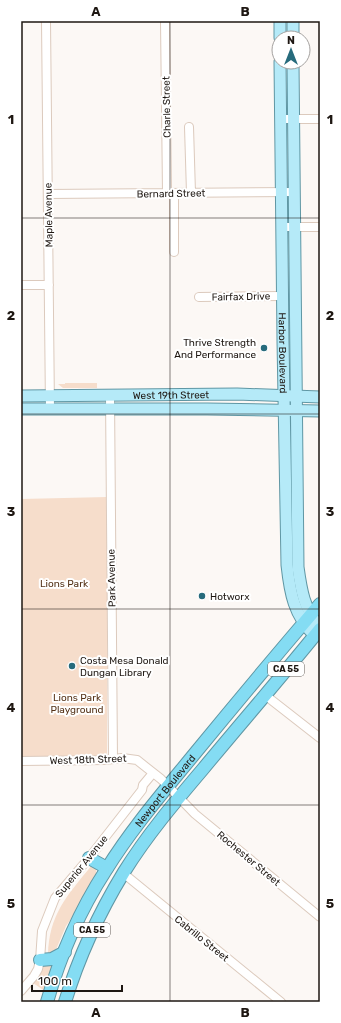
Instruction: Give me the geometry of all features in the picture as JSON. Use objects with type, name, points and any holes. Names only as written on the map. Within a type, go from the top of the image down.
[{"type":"highway","name":"Newport Boulevard","points":[[47,1002],[65,952],[83,910],[107,868],[144,816],[320,604]]},
{"type":"highway","name":"Newport Boulevard","points":[[65,1002],[75,973],[99,916],[123,873],[145,841],[179,798],[318,630]]},
{"type":"highway","points":[[89,858],[107,868]]},
{"type":"highway","points":[[40,960],[52,958],[65,952]]},
{"type":"main road","name":"Harbor Boulevard","points":[[280,70],[282,296],[287,565],[292,598],[296,610],[318,630]]},
{"type":"main road","name":"Harbor Boulevard","points":[[293,70],[298,567],[307,619]]},
{"type":"main road","name":"West 19th Street","points":[[21,396],[320,396]]},
{"type":"main road","name":"West 19th Street","points":[[21,409],[207,409],[320,412]]},
{"type":"street","name":"Maple Avenue","points":[[46,21],[50,410]]},
{"type":"street","name":"Charle Street","points":[[165,21],[170,193],[174,252]]},
{"type":"street","points":[[281,119],[320,118]]},
{"type":"street","points":[[190,127],[191,193]]},
{"type":"street","name":"Bernard Street","points":[[48,194],[295,192]]},
{"type":"street","points":[[282,227],[320,227]]},
{"type":"street","points":[[21,285],[49,285]]},
{"type":"street","name":"Fairfax Drive","points":[[199,297],[282,296]]},
{"type":"street","name":"Park Avenue","points":[[110,396],[113,759]]},
{"type":"street","points":[[265,695],[317,735],[320,726]]},
{"type":"street","name":"West 18th Street","points":[[21,761],[133,759],[141,762],[168,787]]},
{"type":"street","name":"Superior Avenue","points":[[21,990],[34,976],[38,969],[42,931],[50,909],[56,898],[142,790],[143,785],[153,773]]},
{"type":"street","name":"Rochester Street","points":[[168,787],[195,814],[320,917]]},
{"type":"street","name":"Cabrillo Street","points":[[123,873],[281,1002]]},
{"type":"green space","points":[[97,383],[97,388],[63,388],[58,384]]},
{"type":"green space","name":"Lions Park","points":[[107,497],[107,756],[21,757],[21,499]]},
{"type":"green space","points":[[92,865],[96,869],[96,875],[76,912],[66,926],[55,952],[48,955],[52,928],[61,906],[67,896]]},
{"type":"green space","points":[[56,959],[45,991],[33,983],[41,973],[44,962]]},
{"type":"place","name":"Thrive Strength And Performance","points":[[264,348]]},
{"type":"place","name":"Hotworx","points":[[202,596]]},
{"type":"place","name":"Costa Mesa Donald Dungan Library","points":[[72,666]]},
{"type":"park label","name":"Lions Park Playground","points":[[77,702]]}]
